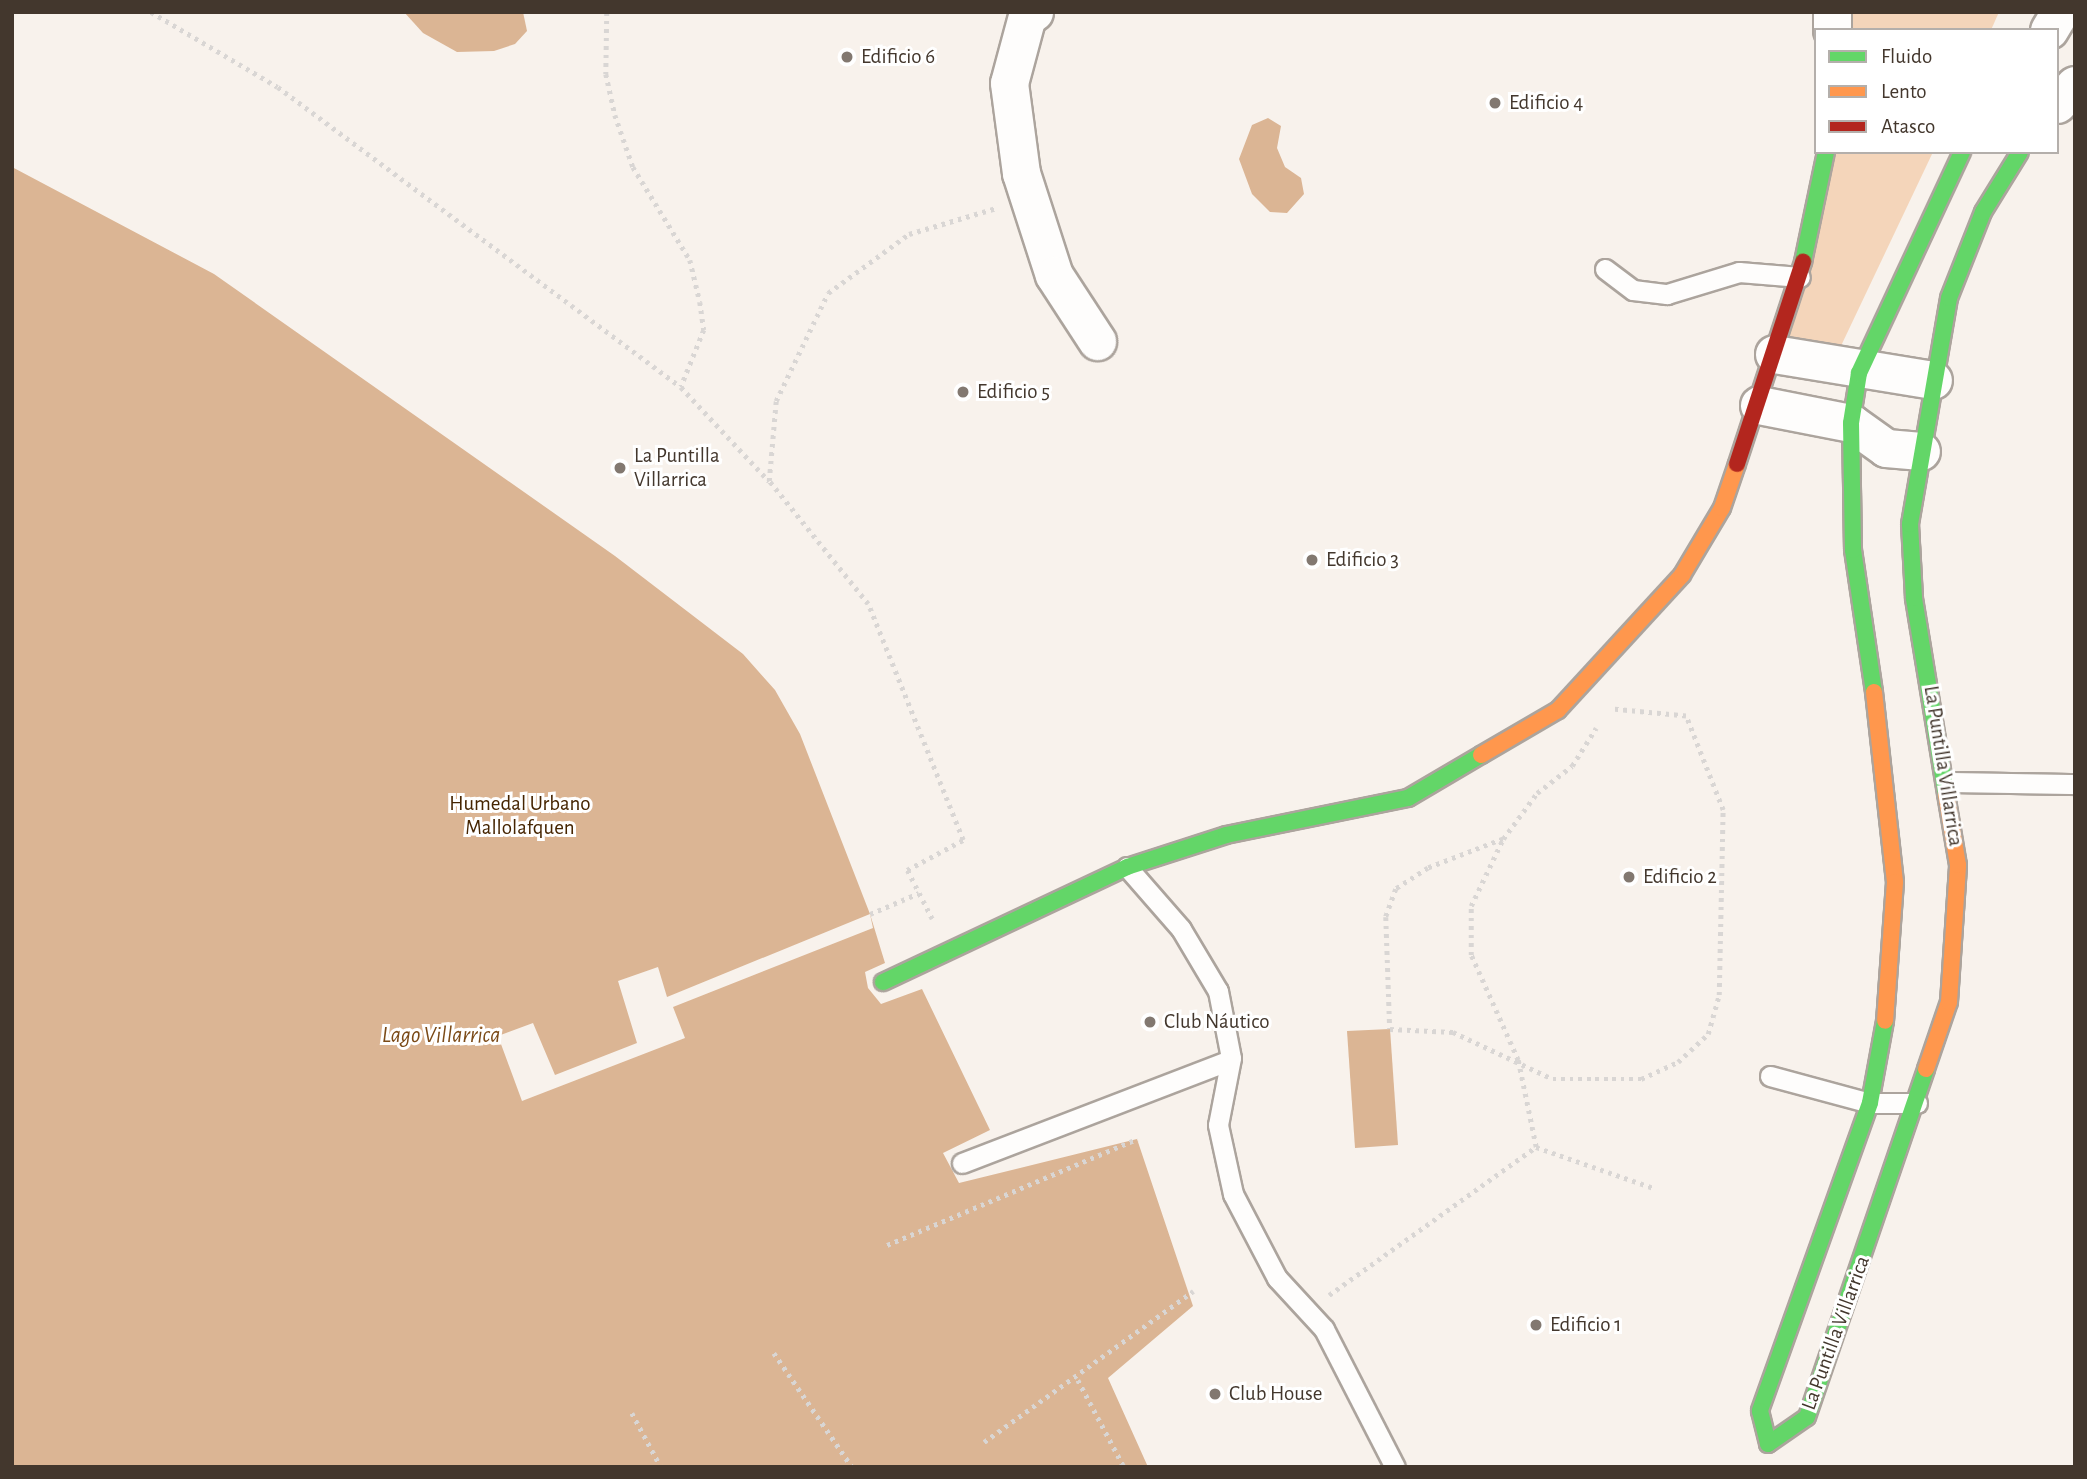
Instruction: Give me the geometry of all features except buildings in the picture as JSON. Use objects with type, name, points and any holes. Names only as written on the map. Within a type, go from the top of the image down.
[{"type":"street","points":[[1034,12],[1027,16],[1009,83],[1032,206],[1054,275],[1097,341]]},
{"type":"street","points":[[2050,28],[2060,12]]},
{"type":"street","points":[[2059,102],[2075,85]]},
{"type":"street","points":[[883,982],[1127,867],[1226,835],[1408,798],[1558,710],[1682,575],[1723,508],[1800,277],[1826,154]]},
{"type":"street","name":"La Puntilla Villarrica","points":[[1961,154],[1859,373],[1851,423],[1853,550],[1888,781],[1895,882],[1889,1001],[1870,1103],[1760,1411],[1769,1444],[1807,1417],[1917,1103],[1949,1002],[1957,949],[1958,865],[1910,561],[1921,451],[1933,380],[1962,259],[2019,154]]},
{"type":"street","points":[[1774,354],[1859,373],[1899,370],[1933,380]]},
{"type":"street","points":[[1759,405],[1851,423],[1886,448],[1921,451]]},
{"type":"lane","points":[[1605,269],[1633,290],[1667,294],[1740,272],[1800,277]]},
{"type":"lane","points":[[1946,782],[2075,784]]},
{"type":"lane","points":[[1127,867],[1181,929],[1218,991],[1230,1060],[1218,1125],[1233,1194],[1277,1278],[1324,1329],[1395,1467]]},
{"type":"lane","points":[[962,1163],[1230,1060]]},
{"type":"lane","points":[[1770,1076],[1870,1103],[1917,1103]]},
{"type":"path","points":[[151,12],[278,87],[681,387],[769,481],[868,604],[928,742],[963,840],[907,870],[949,953]]},
{"type":"path","points":[[607,12],[606,74],[615,115],[633,167],[690,260],[700,302],[704,330],[681,387]]},
{"type":"path","points":[[769,481],[776,401],[828,293],[909,234],[986,208],[1032,206]]},
{"type":"path","points":[[1503,839],[1428,868],[1396,889],[1386,916],[1390,1029],[1453,1032],[1518,1060],[1553,1079],[1641,1079],[1678,1062],[1708,1034],[1719,995],[1723,810],[1686,716],[1608,709],[1572,766],[1537,793],[1503,839],[1471,906],[1471,956],[1518,1060],[1536,1147]]},
{"type":"path","points":[[870,914],[919,893]]},
{"type":"path","points":[[887,1245],[1137,1139]]},
{"type":"path","points":[[1307,1311],[1536,1147]]},
{"type":"path","points":[[1536,1147],[1654,1188]]},
{"type":"path","points":[[984,1441],[1077,1380],[1193,1291]]},
{"type":"path","points":[[774,1353],[852,1467]]},
{"type":"path","points":[[1077,1380],[1124,1467]]},
{"type":"path","points":[[632,1413],[661,1467]]},
{"type":"shaded area","points":[[1832,12],[1999,12],[1992,28],[1832,28]]},
{"type":"shaded area","points":[[1825,154],[1932,154],[1831,367],[1774,354]]},
{"type":"water","points":[[404,12],[523,12],[527,31],[515,44],[494,51],[457,52],[423,33]]},
{"type":"water","points":[[1268,118],[1281,126],[1277,148],[1285,167],[1301,178],[1304,194],[1287,213],[1270,212],[1252,194],[1239,159],[1252,125]]},
{"type":"water","name":"Lago Villarrica","points":[[12,167],[214,274],[615,556],[743,654],[775,690],[800,734],[870,914],[885,963],[865,972],[868,988],[881,1004],[922,989],[990,1130],[943,1153],[959,1183],[1137,1139],[1193,1306],[1108,1378],[1148,1467],[12,1467]]},
{"type":"water","points":[[1390,1029],[1398,1145],[1355,1148],[1347,1031]]},
{"type":"pier","points":[[870,914],[873,928],[673,1007],[685,1038],[522,1101],[498,1036],[533,1023],[555,1075],[637,1043],[618,981],[658,967],[667,997]]},
{"type":"traffic: fast","points":[[1803,262],[1826,154]]},
{"type":"traffic: fast","points":[[1874,692],[1853,550],[1851,423],[1859,373],[1961,154]]},
{"type":"traffic: fast","points":[[1946,794],[1914,598],[1910,524],[1949,298],[1983,212],[2019,154]]},
{"type":"traffic: fast","points":[[883,982],[1127,867],[1226,835],[1408,798],[1481,755]]},
{"type":"traffic: fast","points":[[1885,1021],[1870,1103],[1760,1411],[1768,1444],[1807,1417],[1926,1069]]},
{"type":"traffic: slow","points":[[1481,755],[1558,710],[1682,575],[1722,508],[1737,464]]},
{"type":"traffic: slow","points":[[1874,692],[1895,882],[1885,1021]]},
{"type":"traffic: slow","points":[[1926,1069],[1949,1002],[1958,865],[1946,794]]},
{"type":"traffic: jam","points":[[1737,464],[1803,262]]},
{"type":"place","name":"Edificio 6","points":[[847,57]]},
{"type":"place","name":"Edificio 4","points":[[1495,103]]},
{"type":"place","name":"Edificio 5","points":[[963,392]]},
{"type":"place","name":"La Puntilla Villarrica","points":[[620,468]]},
{"type":"place","name":"Edificio 3","points":[[1312,560]]},
{"type":"place","name":"Edificio 2","points":[[1629,877]]},
{"type":"place","name":"Club Náutico","points":[[1150,1022]]},
{"type":"place","name":"Edificio 1","points":[[1536,1325]]},
{"type":"place","name":"Club House","points":[[1215,1394]]},
{"type":"park label","name":"Humedal Urbano Mallolafquen","points":[[520,816]]}]
